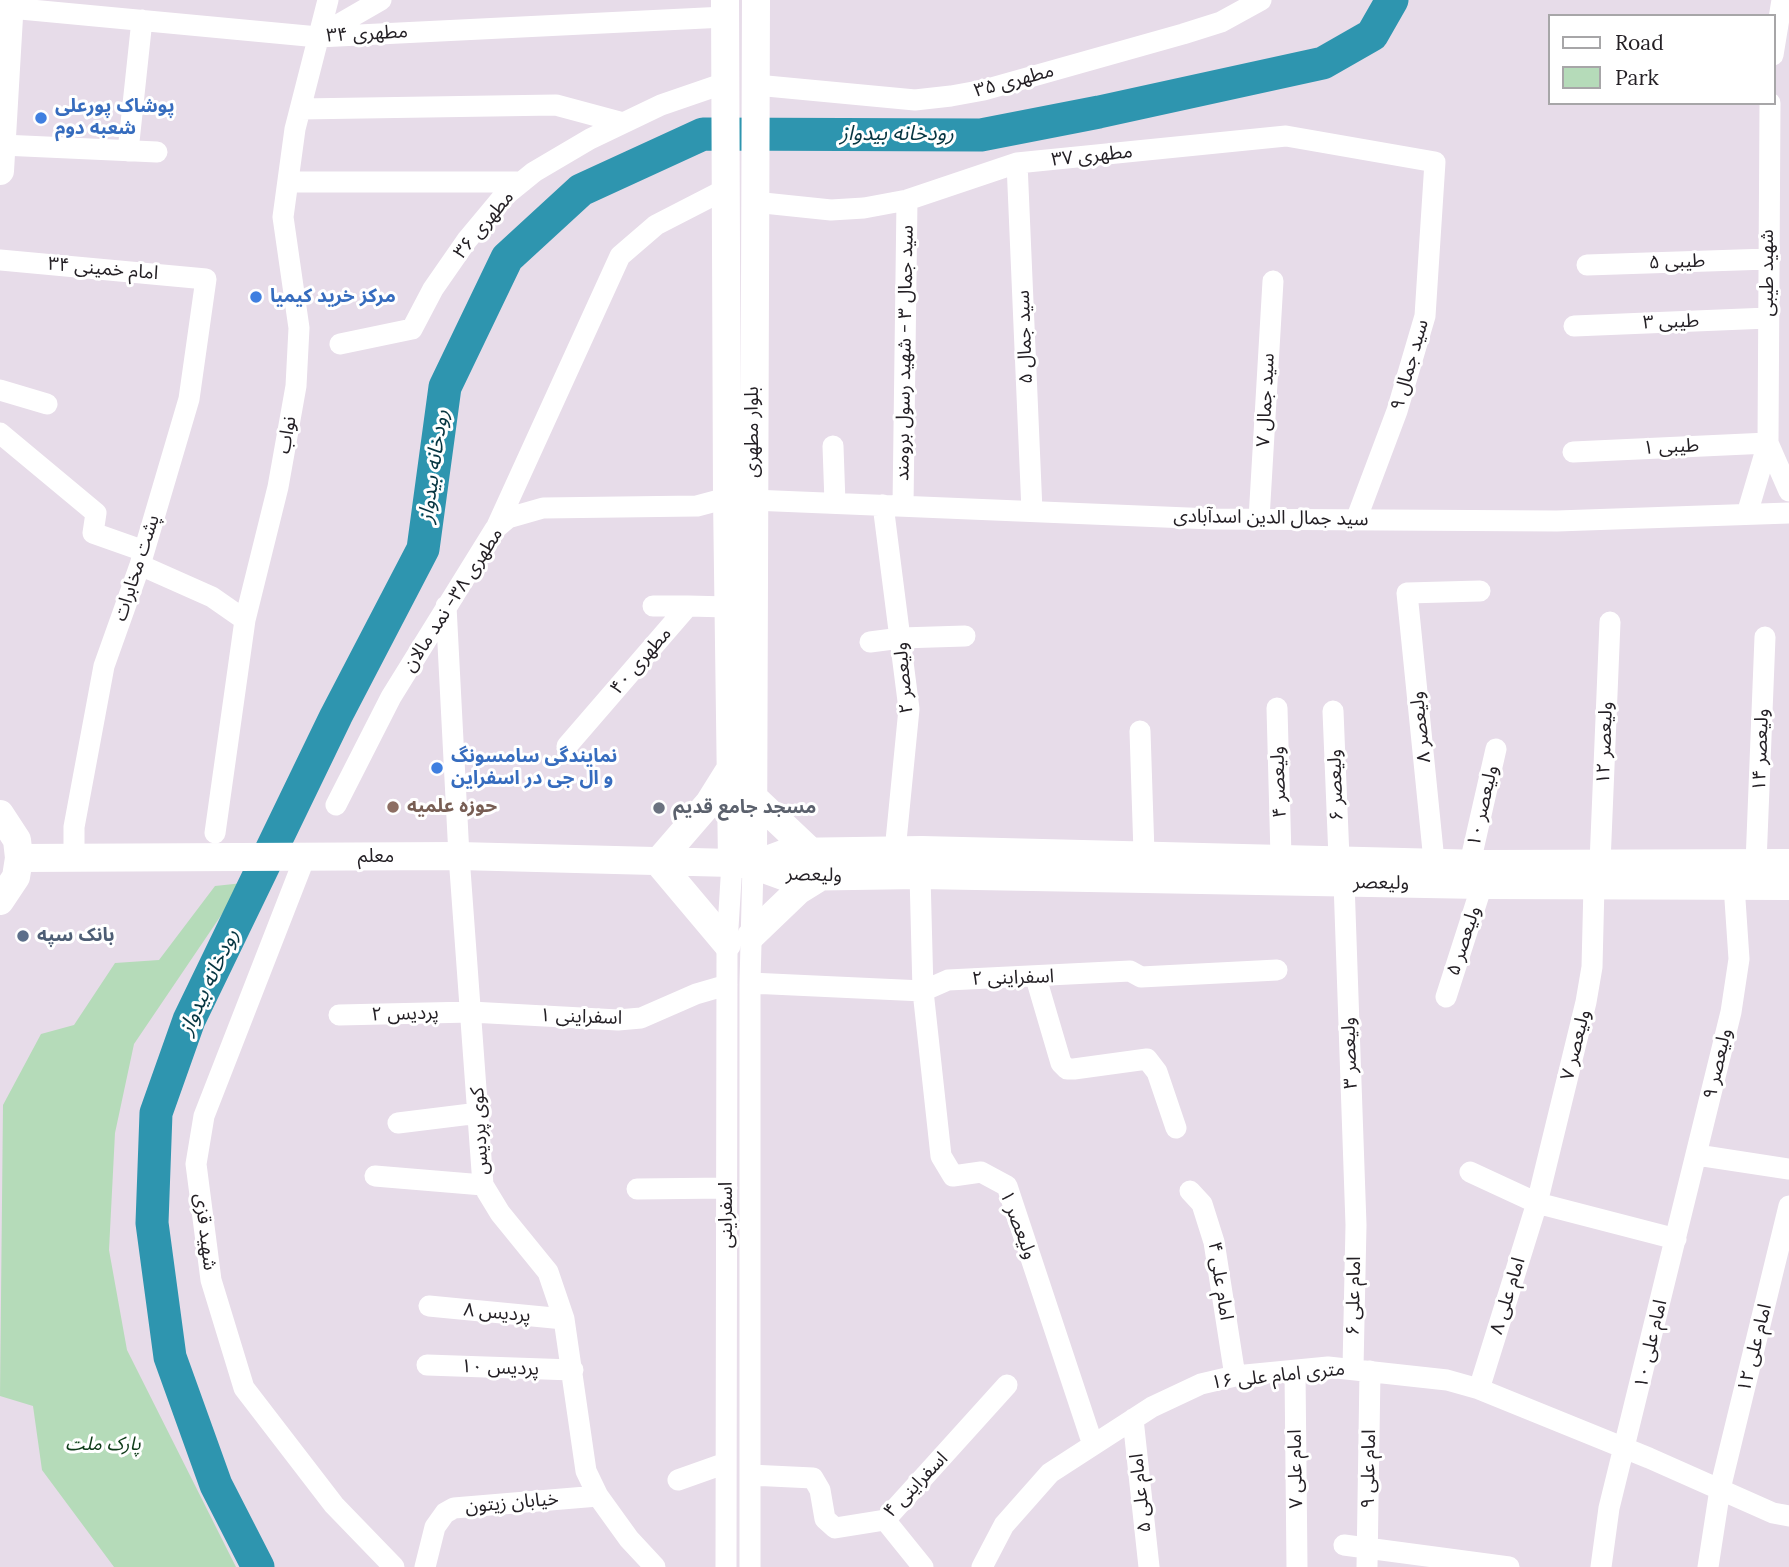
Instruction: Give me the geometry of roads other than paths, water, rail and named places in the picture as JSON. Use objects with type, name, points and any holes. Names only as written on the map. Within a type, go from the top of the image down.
[{"type":"main road","name":"بلوار مطهری","points":[[743,864],[729,771],[728,607],[740,499],[754,202],[757,0]]},
{"type":"main road","points":[[1,158],[10,4]]},
{"type":"main road","name":"بلوار مطهری","points":[[725,9],[726,176],[754,798],[743,864]]},
{"type":"main road","points":[[726,129],[755,131]]},
{"type":"main road","points":[[729,771],[709,803],[658,862],[739,940],[799,890],[815,864],[754,798]]},
{"type":"main road","points":[[0,814],[17,840],[19,858],[16,877],[0,901]]},
{"type":"main road","name":"ولیعصر","points":[[743,864],[788,852],[815,864],[1144,853],[1281,857],[1342,870],[1434,861],[1478,871]]},
{"type":"main road","name":"معلم","points":[[19,858],[459,856],[743,864]]},
{"type":"main road","name":"ولیعصر","points":[[912,859],[1597,874],[1734,886],[1789,886]]},
{"type":"main road","name":"ولیعصر","points":[[1597,874],[1789,863]]},
{"type":"street","name":"نواب","points":[[215,833],[245,620],[278,487],[296,386],[299,328],[283,217],[300,109],[328,0]]},
{"type":"street","points":[[317,37],[381,0]]},
{"type":"street","name":"مطهری ۳۵","points":[[757,90],[915,100],[951,96],[984,90],[1221,22],[1261,0]]},
{"type":"street","points":[[1775,43],[1782,0]]},
{"type":"street","name":"مطهری ۳۴","points":[[10,4],[317,37],[725,9]]},
{"type":"street","points":[[128,150],[142,20]]},
{"type":"street","name":"مطهری ۳۶","points":[[340,344],[412,329],[433,289],[467,240],[502,198],[522,182],[578,146],[661,105],[726,89]]},
{"type":"street","points":[[300,109],[556,105],[623,123]]},
{"type":"street","name":"شهید طیبی","points":[[1747,514],[1768,443],[1770,105]]},
{"type":"street","name":"مطهری ۳۷","points":[[754,202],[831,210],[907,200],[1017,163],[1286,136],[1435,162]]},
{"type":"street","points":[[1,158],[128,150],[158,152]]},
{"type":"street","name":"سید جمال ۹","points":[[1356,520],[1397,411],[1425,316],[1435,162]]},
{"type":"street","name":"سید جمال ۵","points":[[1017,163],[1032,512]]},
{"type":"street","points":[[495,529],[620,256],[656,225],[726,176]]},
{"type":"street","points":[[288,182],[522,182]]},
{"type":"street","name":"سید جمال ۳ - شهید رسول برومند","points":[[893,506],[907,200]]},
{"type":"street","name":"طیبی ۵","points":[[1587,265],[1768,259]]},
{"type":"street","name":"امام خمینی ۳۴","points":[[0,260],[206,279]]},
{"type":"street","name":"پشت مخابرات","points":[[74,859],[74,827],[104,666],[142,558],[189,399],[206,279]]},
{"type":"street","name":"سید جمال ۷","points":[[1259,519],[1273,281]]},
{"type":"street","name":"طیبی ۳","points":[[1574,326],[1768,318]]},
{"type":"street","points":[[0,390],[47,404]]},
{"type":"street","points":[[0,433],[96,513],[93,533],[212,597],[245,620]]},
{"type":"street","name":"شهید طیبی","points":[[1768,443],[1789,491]]},
{"type":"street","name":"طیبی ۱","points":[[1573,452],[1768,443]]},
{"type":"street","points":[[834,446],[835,503]]},
{"type":"street","name":"سید جمال الدین اسدآبادی","points":[[740,499],[1259,519],[1557,521],[1789,513]]},
{"type":"street","name":"مطهری ۳۸- نمد مالان","points":[[336,805],[391,697],[495,529],[508,518],[543,508],[697,506],[740,499]]},
{"type":"street","name":"ولیعصر ۲","points":[[893,506],[901,638],[909,709],[912,859]]},
{"type":"street","name":"ولیعصر ۸","points":[[1434,861],[1408,593],[1480,591]]},
{"type":"street","name":"کوی پردیس","points":[[446,606],[459,856],[483,1185],[500,1213],[548,1272],[564,1319],[586,1471],[598,1496],[629,1539],[655,1567]]},
{"type":"street","points":[[653,606],[728,607]]},
{"type":"street","name":"مطهری ۴۰","points":[[568,746],[688,606]]},
{"type":"street","name":"ولیعصر ۱۲","points":[[1597,874],[1610,622]]},
{"type":"street","points":[[870,642],[965,636]]},
{"type":"street","name":"ولیعصر ۱۴","points":[[1756,863],[1765,637]]},
{"type":"street","name":"ولیعصر ۴","points":[[1277,708],[1281,857]]},
{"type":"street","name":"ولیعصر ۶","points":[[1333,711],[1342,870]]},
{"type":"street","points":[[1140,731],[1144,853]]},
{"type":"street","name":"ولیعصر ۱۰","points":[[1478,871],[1496,749]]},
{"type":"street","name":"شهید قزی","points":[[305,857],[204,1116],[196,1164],[211,1280],[244,1388],[334,1505],[394,1567]]},
{"type":"street","name":"ولیعصر ۱","points":[[912,859],[941,1156],[953,1176],[981,1172],[1007,1186],[1093,1445]]},
{"type":"street","name":"اسفراینی","points":[[726,1567],[727,985],[739,940],[743,864]]},
{"type":"street","name":"ولیعصر ۳","points":[[1342,870],[1356,1225]]},
{"type":"street","name":"ولیعصر ۵","points":[[1446,997],[1478,871]]},
{"type":"street","name":"ولیعصر ۷","points":[[1537,1203],[1592,967],[1597,874]]},
{"type":"street","name":"ولیعصر ۹","points":[[1676,1239],[1731,1012],[1739,958],[1734,886]]},
{"type":"street","name":"اسفراینی","points":[[739,940],[750,983],[750,1567]]},
{"type":"street","name":"اسفراینی ۲","points":[[750,983],[923,990],[948,980],[1036,978],[1130,971],[1141,977],[1277,970]]},
{"type":"street","points":[[1036,978],[1061,1063],[1067,1069],[1074,1069],[1147,1059],[1157,1072],[1176,1128]]},
{"type":"street","name":"اسفراینی ۱","points":[[471,1012],[642,1018],[696,994],[727,985]]},
{"type":"street","name":"پردیس ۲","points":[[339,1016],[471,1012]]},
{"type":"street","points":[[727,1096],[736,1087],[742,1087],[751,1094]]},
{"type":"street","points":[[398,1123],[479,1114]]},
{"type":"street","points":[[1696,1155],[1789,1168]]},
{"type":"street","points":[[1469,1172],[1537,1203],[1676,1239]]},
{"type":"street","points":[[375,1176],[483,1185]]},
{"type":"street","points":[[638,1189],[727,1188]]},
{"type":"street","name":"امام علی ۴","points":[[1190,1191],[1205,1212],[1214,1242],[1235,1376]]},
{"type":"street","name":"امام علی ۸","points":[[1479,1389],[1537,1203]]},
{"type":"street","name":"امام علی ۱۲","points":[[1708,1567],[1720,1489],[1789,1206]]},
{"type":"street","name":"امام علی ۶","points":[[1356,1225],[1361,1369]]},
{"type":"street","name":"امام علی ۱۰","points":[[1601,1567],[1609,1508],[1676,1239]]},
{"type":"street","name":"پردیس ۸","points":[[429,1307],[564,1319]]},
{"type":"street","name":"پردیس ۱۰","points":[[427,1365],[573,1370]]},
{"type":"street","name":"۱۶ متری امام علی","points":[[982,1567],[1004,1525],[1050,1473],[1133,1419],[1201,1384],[1235,1376],[1294,1371],[1361,1369],[1447,1380],[1479,1389],[1626,1448],[1773,1513],[1789,1516]]},
{"type":"street","name":"امام علی ۹","points":[[1361,1369],[1368,1558]]},
{"type":"street","name":"امام علی ۷","points":[[1294,1371],[1297,1567]]},
{"type":"street","name":"اسفراینی ۴","points":[[750,1475],[813,1478],[820,1490],[825,1519],[835,1528],[885,1520],[1007,1385]]},
{"type":"street","name":"امام علی ۵","points":[[1133,1419],[1149,1567]]},
{"type":"street","points":[[678,1480],[726,1463]]},
{"type":"street","name":"خیابان زیتون","points":[[425,1567],[435,1527],[445,1513],[454,1508],[598,1496]]},
{"type":"street","points":[[885,1520],[923,1567]]},
{"type":"street","points":[[1344,1545],[1368,1558],[1509,1567]]},
{"type":"waterway","name":"رودخانه بیدواز","points":[[258,1567],[216,1485],[170,1357],[152,1223],[156,1113],[189,1020],[336,716],[423,549],[445,387],[507,258],[581,190],[703,134],[981,135],[1323,63],[1372,35],[1392,0]]},
{"type":"place","name":"پوشاک پورعلی شعبه دوم","points":[[41,118]]},
{"type":"place","name":"مرکز خرید کیمیا","points":[[256,297]]},
{"type":"place","name":"نمایندگی سامسونگ و ال جی در اسفراین","points":[[437,768]]},
{"type":"place","name":"حوزه علمیه","points":[[393,807]]},
{"type":"place","name":"مسجد جامع قدیم","points":[[659,808]]},
{"type":"place","name":"بانک سپه","points":[[23,936]]},
{"type":"park label","name":"پارک ملت","points":[[103,1445]]}]
